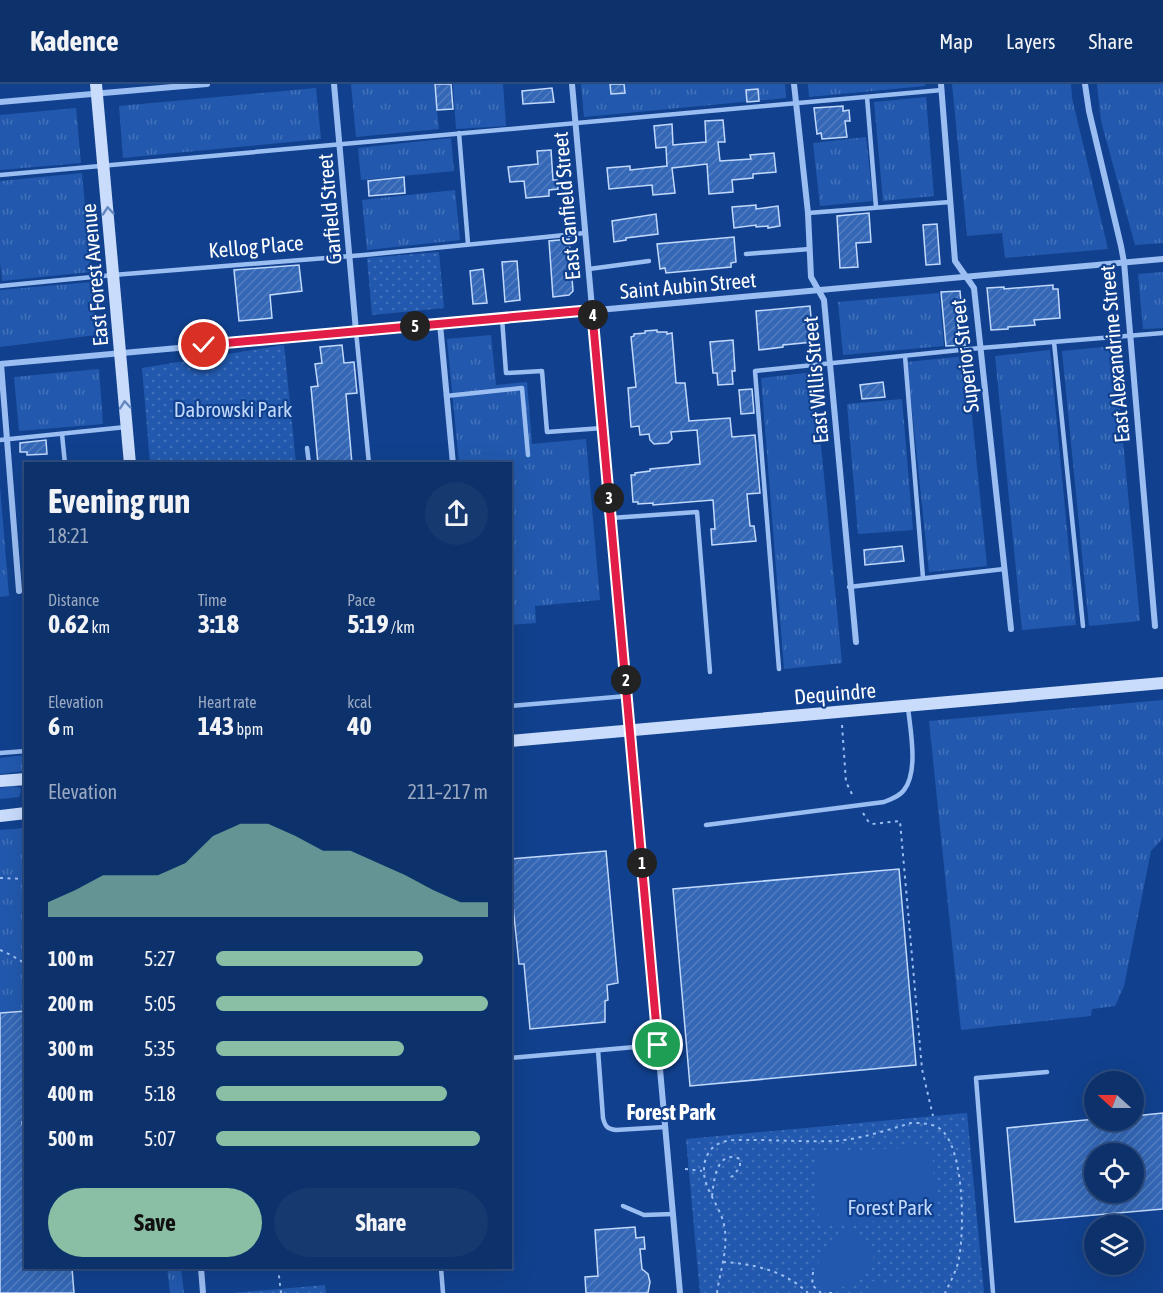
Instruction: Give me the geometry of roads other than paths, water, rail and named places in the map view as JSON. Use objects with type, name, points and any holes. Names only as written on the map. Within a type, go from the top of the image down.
[{"type":"street","points":[[0,102],[96,89],[207,84]]},
{"type":"street","name":"Garfield Street","points":[[334,84],[356,332]]},
{"type":"street","name":"East Canfield Street","points":[[572,84],[680,1293]]},
{"type":"street","name":"East Willis Street","points":[[794,84],[808,213],[811,277],[824,300],[855,642]]},
{"type":"street","name":"East Alexandrine Street","points":[[1085,84],[1089,111],[1124,262],[1155,626]]},
{"type":"street","name":"Superior Street","points":[[941,87],[955,261],[974,288],[1011,629]]},
{"type":"street","name":"East Forest Avenue","points":[[96,89],[130,462]]},
{"type":"street","name":"Saint Aubin Street","points":[[0,364],[1163,259]]},
{"type":"street","points":[[440,324],[453,462]]},
{"type":"street","points":[[0,364],[4,440],[19,591]]},
{"type":"street","name":"Dequindre","points":[[512,741],[1163,683]]},
{"type":"street","points":[[0,781],[24,778]]},
{"type":"street","points":[[0,816],[24,813]]},
{"type":"street","points":[[201,1269],[203,1293]]},
{"type":"lane","points":[[0,175],[867,97],[941,87]]},
{"type":"lane","points":[[867,97],[876,207]]},
{"type":"lane","points":[[459,133],[468,244]]},
{"type":"lane","points":[[808,213],[950,202]]},
{"type":"lane","name":"Kellog Place","points":[[0,286],[585,233]]},
{"type":"lane","points":[[746,254],[810,249]]},
{"type":"lane","points":[[589,269],[649,261]]},
{"type":"lane","points":[[502,318],[506,373],[542,371],[547,432],[603,428]]},
{"type":"lane","points":[[356,332],[369,462]]},
{"type":"lane","points":[[779,669],[755,371],[980,348],[1163,333]]},
{"type":"lane","points":[[1054,342],[1083,626]]},
{"type":"lane","points":[[905,356],[923,578]]},
{"type":"lane","points":[[446,396],[522,388],[528,455]]},
{"type":"lane","points":[[4,440],[127,427]]},
{"type":"lane","points":[[63,434],[65,462]]},
{"type":"lane","points":[[307,448],[309,462]]},
{"type":"lane","points":[[611,518],[697,512],[710,672]]},
{"type":"lane","points":[[849,587],[1004,569]]},
{"type":"lane","points":[[512,706],[627,696]]},
{"type":"lane","points":[[706,825],[885,802],[894,798],[909,782],[913,766],[908,706]]},
{"type":"lane","points":[[0,753],[24,751]]},
{"type":"lane","points":[[512,1058],[658,1045]]},
{"type":"lane","points":[[598,1050],[605,1126],[616,1130],[665,1126]]},
{"type":"lane","points":[[993,1293],[976,1078],[1047,1072]]},
{"type":"lane","points":[[623,1206],[644,1215],[673,1214]]},
{"type":"lane","points":[[441,1269],[443,1293]]},
{"type":"district","name":"Forest Park","points":[[671,1112]]},
{"type":"park label","name":"Dabrowski Park","points":[[233,409]]}]
